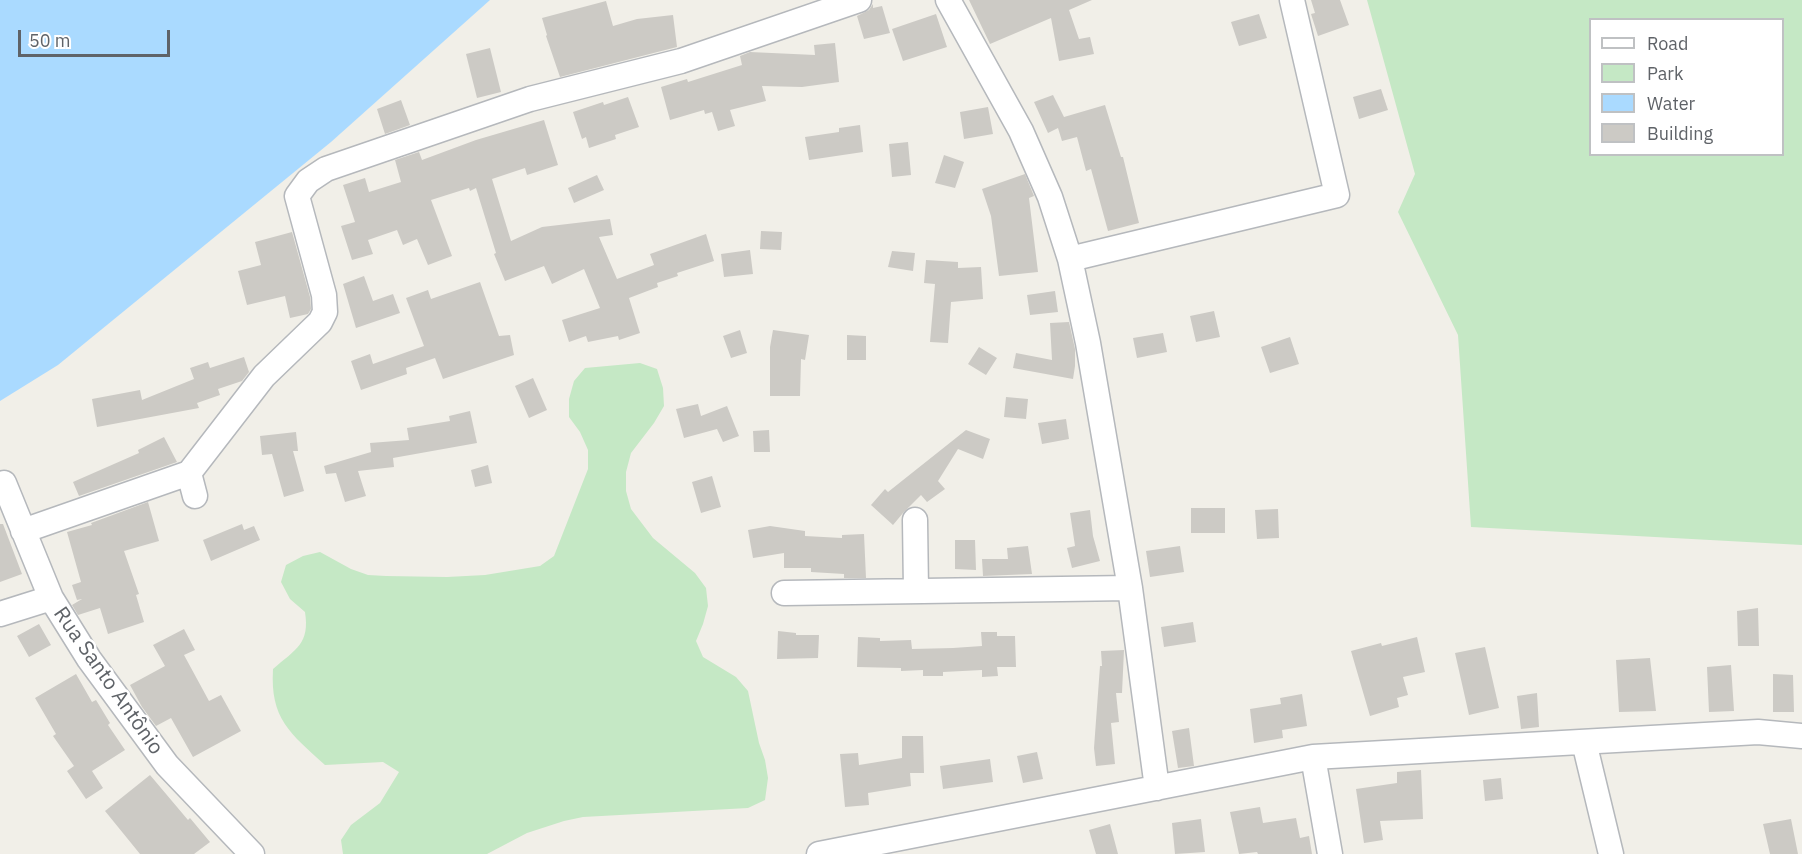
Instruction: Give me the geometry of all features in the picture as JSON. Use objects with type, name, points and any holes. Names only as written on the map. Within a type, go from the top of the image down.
[{"type":"street","points":[[23,531],[189,473],[264,376],[320,322],[325,312],[324,295],[297,196],[308,181],[326,169],[530,99],[681,61],[859,0]]},
{"type":"street","points":[[948,0],[1022,131],[1050,197],[1070,260],[1088,343],[1130,588],[1157,788]]},
{"type":"street","points":[[1070,260],[1337,195],[1292,0]]},
{"type":"street","points":[[189,473],[195,496]]},
{"type":"street","name":"Rua Santo Antônio","points":[[4,483],[51,598],[89,659],[167,765],[252,854]]},
{"type":"street","points":[[915,520],[916,591]]},
{"type":"street","points":[[784,593],[1130,588]]},
{"type":"street","points":[[0,614],[51,598]]},
{"type":"street","points":[[819,854],[1313,757],[1758,732],[1802,736]]},
{"type":"street","points":[[1584,742],[1611,854]]},
{"type":"street","points":[[1313,757],[1330,854]]},
{"type":"green space","points":[[1367,0],[1802,0],[1802,545],[1471,527],[1458,335],[1398,212],[1415,174]]},
{"type":"green space","points":[[640,363],[657,369],[663,388],[664,406],[631,453],[626,472],[626,491],[631,509],[653,538],[695,573],[706,588],[708,606],[696,641],[703,657],[736,677],[748,691],[768,778],[765,800],[748,808],[583,817],[527,833],[487,854],[343,854],[341,840],[351,825],[380,803],[399,772],[383,762],[325,765],[292,734],[285,724],[275,701],[273,669],[300,645],[306,623],[305,612],[290,599],[281,582],[286,565],[303,556],[320,552],[351,569],[368,575],[447,577],[485,575],[540,566],[554,556],[588,469],[588,450],[580,432],[569,417],[569,399],[574,381],[585,368]]},
{"type":"water","points":[[0,0],[490,0],[331,142],[58,365],[0,401]]},
{"type":"building","points":[[969,0],[1092,0],[1069,10],[1079,39],[1090,37],[1094,54],[1059,61],[1051,18],[990,44]]},
{"type":"building","points":[[1311,0],[1340,0],[1349,25],[1318,36],[1311,14],[1315,13]]},
{"type":"building","points":[[606,1],[613,26],[637,19],[673,15],[677,47],[560,77],[542,18]]},
{"type":"building","points":[[873,4],[873,8],[882,6],[890,33],[864,39],[857,16],[869,10]]},
{"type":"building","points":[[936,14],[947,47],[903,61],[892,29]]},
{"type":"building","points":[[1259,14],[1267,38],[1239,46],[1231,22]]},
{"type":"building","points":[[835,43],[839,82],[802,87],[762,86],[766,101],[730,110],[735,126],[718,131],[712,112],[705,114],[704,110],[670,120],[661,87],[687,79],[688,82],[742,65],[740,56],[750,52],[815,55],[814,45]]},
{"type":"building","points":[[490,48],[501,92],[477,98],[466,54]]},
{"type":"building","points":[[1381,89],[1388,110],[1359,119],[1353,97]]},
{"type":"building","points":[[1053,95],[1064,117],[1105,105],[1121,157],[1123,157],[1139,223],[1108,231],[1091,169],[1086,171],[1077,137],[1062,141],[1058,128],[1048,133],[1034,102]]},
{"type":"building","points":[[628,97],[639,127],[615,135],[616,139],[589,148],[586,137],[582,139],[573,112]]},
{"type":"building","points":[[401,100],[410,125],[385,134],[377,109]]},
{"type":"building","points":[[988,107],[993,134],[964,139],[960,112]]},
{"type":"building","points":[[544,120],[558,165],[527,175],[525,168],[492,179],[511,241],[542,227],[610,219],[613,235],[599,237],[617,279],[654,265],[650,254],[706,234],[714,261],[677,273],[678,276],[657,283],[658,287],[629,298],[640,333],[619,340],[618,336],[588,342],[586,336],[569,342],[562,320],[600,308],[584,269],[552,284],[544,266],[505,281],[494,254],[496,253],[476,188],[470,191],[469,188],[431,200],[452,256],[428,265],[417,239],[403,245],[397,230],[368,240],[373,254],[352,260],[341,226],[355,222],[343,185],[365,178],[369,192],[401,182],[395,160],[419,152],[422,160],[476,140]]},
{"type":"building","points":[[860,125],[863,152],[809,160],[805,137],[839,132],[839,128]]},
{"type":"building","points":[[908,142],[911,175],[892,177],[889,144]]},
{"type":"building","points":[[944,155],[964,162],[955,188],[935,183]]},
{"type":"building","points":[[1025,174],[1034,196],[1029,198],[1038,272],[999,276],[991,216],[982,189]]},
{"type":"building","points":[[597,175],[604,190],[574,203],[568,188]]},
{"type":"building","points":[[761,231],[782,232],[781,250],[760,249]]},
{"type":"building","points":[[292,232],[310,297],[311,309],[308,314],[290,318],[285,296],[247,305],[238,271],[261,265],[255,242]]},
{"type":"building","points":[[750,250],[753,274],[724,277],[721,254]]},
{"type":"building","points":[[892,251],[915,253],[913,271],[888,267]]},
{"type":"building","points":[[926,260],[958,262],[958,268],[981,267],[983,299],[951,302],[948,343],[930,342],[935,284],[924,283]]},
{"type":"building","points":[[364,276],[373,301],[393,294],[400,313],[356,328],[343,284]]},
{"type":"building","points":[[480,282],[499,336],[510,335],[514,355],[443,379],[435,358],[406,368],[407,374],[361,390],[351,361],[370,354],[373,364],[424,346],[406,298],[428,290],[431,299]]},
{"type":"building","points":[[1055,291],[1058,312],[1030,315],[1027,295]]},
{"type":"building","points":[[1214,311],[1220,337],[1196,342],[1190,316]]},
{"type":"building","points":[[1069,322],[1075,349],[1073,379],[1013,368],[1016,353],[1052,360],[1050,323]]},
{"type":"building","points":[[740,330],[747,353],[731,358],[723,336]]},
{"type":"building","points":[[773,330],[809,335],[805,360],[801,359],[800,396],[770,396],[770,347]]},
{"type":"building","points":[[1163,333],[1167,352],[1137,358],[1133,338]]},
{"type":"building","points":[[847,335],[866,336],[866,360],[847,360]]},
{"type":"building","points":[[1290,337],[1299,364],[1270,373],[1261,347]]},
{"type":"building","points":[[979,347],[997,358],[986,375],[968,364]]},
{"type":"building","points":[[244,357],[249,372],[242,381],[218,389],[220,395],[197,403],[199,408],[97,427],[92,399],[140,390],[142,400],[194,379],[190,368],[208,362],[210,368]]},
{"type":"building","points":[[533,378],[547,410],[529,418],[515,386]]},
{"type":"building","points":[[1006,397],[1028,399],[1026,419],[1004,417]]},
{"type":"building","points":[[698,404],[701,416],[727,406],[739,436],[723,442],[717,429],[684,438],[676,409]]},
{"type":"building","points":[[470,411],[477,443],[393,458],[394,467],[358,471],[366,496],[345,502],[336,473],[326,474],[324,466],[371,452],[370,443],[409,440],[407,428],[450,421],[449,416]]},
{"type":"building","points":[[1066,419],[1069,439],[1042,444],[1038,423]]},
{"type":"building","points":[[769,430],[770,452],[754,452],[753,431]]},
{"type":"building","points":[[966,430],[990,439],[983,459],[958,449],[938,481],[945,489],[927,502],[921,495],[893,525],[871,505],[885,489],[888,492]]},
{"type":"building","points":[[296,432],[298,451],[293,451],[304,491],[284,497],[272,454],[262,455],[260,436]]},
{"type":"building","points":[[164,437],[177,462],[79,496],[73,482],[139,453],[138,450]]},
{"type":"building","points":[[488,465],[492,483],[475,487],[471,470]]},
{"type":"building","points":[[712,476],[721,507],[701,513],[692,482]]},
{"type":"building","points":[[148,502],[159,541],[124,551],[139,594],[136,595],[144,622],[108,634],[100,608],[78,615],[72,605],[82,599],[77,600],[72,585],[81,582],[67,532],[92,525],[91,523]]},
{"type":"building","points":[[1191,508],[1225,508],[1225,533],[1191,533]]},
{"type":"building","points":[[1278,509],[1279,538],[1257,539],[1255,510]]},
{"type":"building","points":[[1090,510],[1093,536],[1100,561],[1072,568],[1067,548],[1075,546],[1070,513]]},
{"type":"building","points":[[0,524],[3,524],[22,574],[0,582]]},
{"type":"building","points":[[242,524],[244,530],[254,526],[260,540],[211,561],[203,540]]},
{"type":"building","points":[[770,526],[805,531],[805,536],[842,538],[842,535],[864,534],[866,578],[844,578],[844,574],[811,572],[811,568],[784,568],[784,553],[753,558],[748,530]]},
{"type":"building","points":[[955,540],[975,540],[976,570],[955,569]]},
{"type":"building","points":[[1028,546],[1032,574],[983,576],[982,559],[1008,559],[1007,548]]},
{"type":"building","points":[[1180,546],[1184,572],[1150,577],[1146,551]]},
{"type":"building","points":[[1758,608],[1759,646],[1738,646],[1737,611]]},
{"type":"building","points":[[1193,622],[1196,642],[1164,647],[1161,627]]},
{"type":"building","points":[[39,624],[51,645],[29,657],[17,636]]},
{"type":"building","points":[[184,629],[195,650],[184,655],[209,701],[221,695],[241,731],[193,757],[171,718],[156,726],[130,685],[165,666],[153,645]]},
{"type":"building","points":[[778,631],[796,633],[796,635],[819,635],[818,658],[777,659]]},
{"type":"building","points":[[981,632],[997,632],[997,636],[1015,636],[1016,667],[997,667],[998,676],[982,677],[982,670],[943,672],[943,676],[923,676],[923,670],[901,671],[901,668],[857,667],[858,637],[880,638],[880,641],[911,640],[912,649],[953,648],[982,646]]},
{"type":"building","points":[[1417,637],[1425,672],[1403,677],[1408,695],[1397,698],[1399,707],[1370,716],[1351,651]]},
{"type":"building","points":[[1485,647],[1499,708],[1469,715],[1455,653]]},
{"type":"building","points":[[1124,650],[1122,693],[1116,693],[1119,722],[1111,723],[1115,764],[1096,766],[1094,748],[1100,666],[1102,666],[1101,651]]},
{"type":"building","points":[[1650,658],[1656,711],[1619,712],[1616,660]]},
{"type":"building","points":[[1731,665],[1734,711],[1709,712],[1707,667]]},
{"type":"building","points":[[76,674],[92,702],[96,700],[110,723],[108,725],[125,750],[92,771],[103,788],[86,799],[67,771],[74,766],[53,736],[56,734],[35,698]]},
{"type":"building","points":[[1773,674],[1793,675],[1794,712],[1773,712]]},
{"type":"building","points":[[1537,693],[1539,727],[1521,729],[1517,696]]},
{"type":"building","points":[[1302,694],[1307,726],[1282,730],[1283,738],[1254,743],[1250,709],[1281,704],[1280,698]]},
{"type":"building","points":[[1189,728],[1194,766],[1178,768],[1172,731]]},
{"type":"building","points":[[902,736],[923,736],[924,773],[910,773],[911,786],[868,793],[869,805],[845,807],[840,754],[858,753],[859,765],[902,758]]},
{"type":"building","points":[[1037,752],[1043,779],[1023,783],[1017,756]]},
{"type":"building","points":[[990,759],[993,782],[943,789],[940,766]]},
{"type":"building","points":[[1421,770],[1423,819],[1380,821],[1383,840],[1364,843],[1356,789],[1397,783],[1397,772]]},
{"type":"building","points":[[150,775],[210,842],[194,854],[140,854],[105,811]]},
{"type":"building","points":[[1501,778],[1503,799],[1485,801],[1483,780]]},
{"type":"building","points":[[1260,807],[1263,823],[1296,818],[1300,838],[1309,836],[1312,854],[1258,854],[1257,852],[1239,854],[1230,812]]},
{"type":"building","points":[[1201,819],[1205,852],[1175,854],[1172,823]]},
{"type":"building","points":[[1791,819],[1798,854],[1770,854],[1763,824]]},
{"type":"building","points":[[1110,824],[1118,854],[1096,854],[1089,830]]}]
